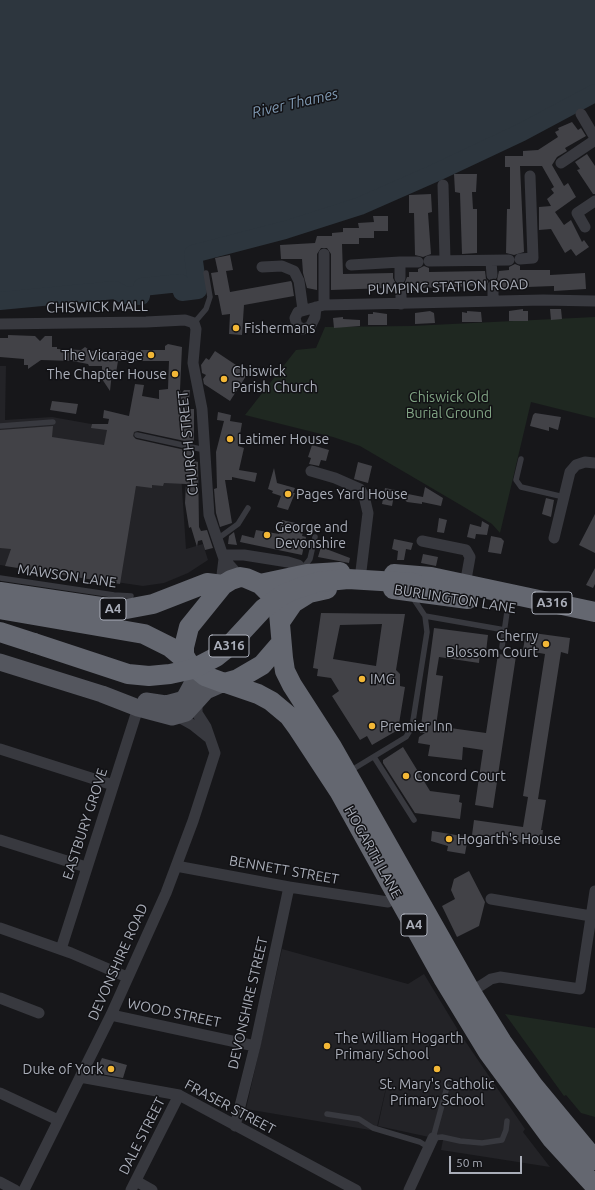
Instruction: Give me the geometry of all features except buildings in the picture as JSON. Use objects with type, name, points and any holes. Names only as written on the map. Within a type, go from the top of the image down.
[{"type":"highway","name":"BURLINGTON LANE","points":[[260,584],[305,571],[361,571],[430,577],[465,585],[509,600],[589,617]]},
{"type":"highway","name":"A316","points":[[0,632],[128,674],[149,676],[170,674],[193,669],[216,657],[226,649],[263,609],[284,594],[318,582],[348,579],[509,600]]},
{"type":"highway","points":[[229,582],[260,584],[272,595],[277,605],[280,622],[281,643],[262,665],[225,683],[205,676],[191,664],[184,655],[184,647],[189,627],[229,582]]},
{"type":"highway","name":"A4","points":[[0,592],[121,610],[153,604],[207,583],[229,582]]},
{"type":"highway","name":"BURLINGTON LANE","points":[[280,622],[293,603],[309,593],[320,590],[351,587],[409,586]]},
{"type":"highway","name":"A4","points":[[0,609],[144,634],[170,647],[191,664]]},
{"type":"highway","name":"HOGARTH LANE","points":[[281,643],[285,671],[292,685],[332,747],[471,992],[502,1042],[533,1085],[595,1160]]},
{"type":"highway","name":"HOGARTH LANE","points":[[225,683],[258,694],[271,701],[289,716],[339,790],[443,978],[473,1028],[519,1096],[592,1187]]},
{"type":"main road","name":"A316","points":[[0,662],[102,694],[138,708],[167,716],[177,716]]},
{"type":"main road","name":"A316","points":[[102,694],[166,704],[176,703],[185,697],[192,684],[191,664]]},
{"type":"main road","points":[[177,716],[186,713],[197,704],[206,691],[225,683]]},
{"type":"street","points":[[561,163],[595,139],[581,114]]},
{"type":"street","points":[[351,265],[445,260],[491,261],[533,258],[530,176]]},
{"type":"street","points":[[443,185],[445,260]]},
{"type":"street","points":[[585,227],[577,212],[595,201]]},
{"type":"street","points":[[262,267],[282,266],[294,271],[299,281],[303,310],[298,312],[295,318],[297,326],[306,329],[314,322],[320,306],[324,254]]},
{"type":"street","points":[[491,261],[493,301]]},
{"type":"street","points":[[400,262],[401,304]]},
{"type":"street","name":"PUMPING STATION ROAD","points":[[303,310],[320,306],[543,300],[595,301]]},
{"type":"street","name":"CHISWICK MALL","points":[[0,324],[185,320],[194,323]]},
{"type":"street","name":"CHURCH STREET","points":[[194,323],[196,328],[193,363],[202,409],[209,515],[216,540],[224,557],[229,582]]},
{"type":"street","points":[[554,538],[570,472],[576,465],[585,462],[595,463]]},
{"type":"street","points":[[311,471],[336,478],[360,489],[364,496],[368,513],[361,571]]},
{"type":"street","points":[[422,541],[466,550],[470,557],[465,585]]},
{"type":"street","name":"BURLINGTON LANE","points":[[224,557],[244,555],[288,562],[305,571]]},
{"type":"street","name":"CHURCH STREET","points":[[224,557],[222,575],[229,582]]},
{"type":"street","name":"DEVONSHIRE ROAD","points":[[24,1190],[111,1015],[166,893],[193,821],[214,758],[214,747],[206,727],[197,713],[197,704]]},
{"type":"street","name":"EASTBURY GROVE","points":[[61,949],[138,708]]},
{"type":"street","points":[[177,716],[193,724],[210,738]]},
{"type":"street","points":[[0,749],[113,785]]},
{"type":"street","points":[[0,840],[86,868]]},
{"type":"street","name":"BENNETT STREET","points":[[176,866],[289,887],[388,902]]},
{"type":"street","name":"DEVONSHIRE STREET","points":[[235,1126],[255,1046],[289,887]]},
{"type":"street","points":[[471,992],[491,979],[500,976],[580,989],[595,891]]},
{"type":"street","points":[[491,899],[591,916]]},
{"type":"street","points":[[0,928],[61,949],[128,977]]},
{"type":"street","points":[[0,998],[38,1012]]},
{"type":"street","name":"WOOD STREET","points":[[111,1015],[255,1046]]},
{"type":"street","name":"FRASER STREET","points":[[80,1077],[179,1095],[356,1190]]},
{"type":"street","points":[[0,1093],[58,1120]]},
{"type":"street","name":"DALE STREET","points":[[133,1185],[179,1095]]},
{"type":"street","points":[[409,1190],[430,1142]]},
{"type":"street","points":[[0,1182],[15,1190]]},
{"type":"street","points":[[133,1185],[152,1190]]},
{"type":"lane","points":[[194,323],[206,309],[210,297],[206,273]]},
{"type":"lane","points":[[0,426],[53,422]]},
{"type":"lane","points":[[137,435],[205,450]]},
{"type":"lane","points":[[521,459],[516,480],[521,487],[564,497]]},
{"type":"lane","points":[[216,540],[238,524],[248,508]]},
{"type":"lane","points":[[305,571],[310,560],[315,537]]},
{"type":"lane","name":"MAWSON LANE","points":[[0,578],[114,595],[131,596]]},
{"type":"lane","points":[[347,774],[406,737],[412,727],[427,632],[425,616],[409,586]]},
{"type":"lane","points":[[502,647],[509,600]]},
{"type":"lane","points":[[425,616],[505,630]]},
{"type":"lane","points":[[374,756],[414,820]]},
{"type":"lane","points":[[430,1142],[447,1088]]},
{"type":"lane","points":[[326,1114],[359,1119],[373,1128],[420,1142],[430,1142],[442,1137],[482,1143],[502,1140],[506,1130],[507,1121]]},
{"type":"shaded area","points":[[0,366],[6,366],[5,420],[52,417],[136,432],[132,440],[181,473],[186,549],[203,544],[208,560],[188,573],[164,583],[143,586],[0,565]]},
{"type":"shaded area","points":[[282,949],[408,984],[424,974],[461,1035],[525,1129],[523,1132],[550,1167],[441,1150],[443,1140],[378,1126],[391,1066],[376,1131],[246,1109]]},
{"type":"green space","name":"Chiswick Old Burial Ground","points":[[595,317],[595,418],[531,402],[500,533],[492,524],[360,446],[333,437],[245,415],[296,350],[316,348],[325,327],[411,326]]},
{"type":"green space","points":[[505,1014],[595,1028],[595,1117],[581,1113],[566,1095],[564,1096]]},
{"type":"water","name":"River Thames","points":[[0,0],[595,0],[595,93],[522,132],[360,206],[285,230],[193,254],[198,290],[182,292],[180,283],[142,287],[141,296],[124,295],[115,290],[0,301]]},
{"type":"waterway","points":[[0,301],[115,290],[124,295],[141,296],[142,287],[180,283],[182,292],[198,290],[193,254],[285,230],[360,206],[522,132],[595,93]]},
{"type":"place","name":"Fishermans","points":[[236,328]]},
{"type":"place","name":"The Vicarage","points":[[151,355]]},
{"type":"place","name":"The Chapter House","points":[[175,374]]},
{"type":"place","name":"Chiswick Parish Church","points":[[224,379]]},
{"type":"place","name":"Latimer House","points":[[230,439]]},
{"type":"place","name":"Pages Yard House","points":[[288,494]]},
{"type":"place","name":"George and Devonshire","points":[[267,535]]},
{"type":"place","name":"Cherry Blossom Court","points":[[546,644]]},
{"type":"place","name":"IMG","points":[[362,679]]},
{"type":"place","name":"Premier Inn","points":[[372,726]]},
{"type":"place","name":"Concord Court","points":[[406,776]]},
{"type":"place","name":"Hogarth's House","points":[[449,839]]},
{"type":"place","name":"The William Hogarth Primary School","points":[[327,1046]]},
{"type":"place","name":"Duke of York","points":[[111,1069]]},
{"type":"place","name":"St. Mary's Catholic Primary School","points":[[437,1069]]}]
